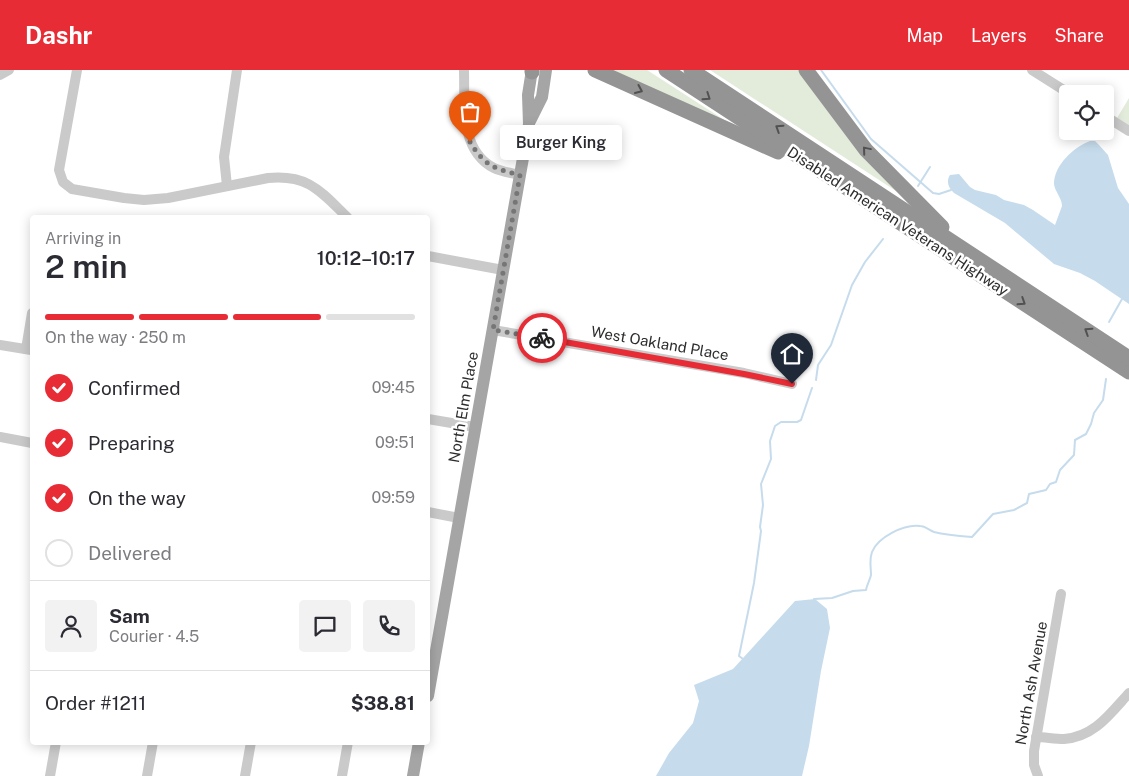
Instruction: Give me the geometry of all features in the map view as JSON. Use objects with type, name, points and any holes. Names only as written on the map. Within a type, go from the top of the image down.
[{"type":"highway","points":[[595,70],[815,168]]},
{"type":"highway","name":"Disabled American Veterans Highway","points":[[666,70],[1129,372]]},
{"type":"highway","name":"Disabled American Veterans Highway","points":[[691,70],[1129,358]]},
{"type":"highway","points":[[806,70],[866,150],[966,251]]},
{"type":"main road","name":"North Elm Place","points":[[430,685],[529,124],[528,95],[535,70]]},
{"type":"main road","points":[[413,776],[418,745]]},
{"type":"street","points":[[0,75],[9,70]]},
{"type":"street","points":[[77,70],[61,160],[60,176],[65,184],[74,189],[144,200],[168,198],[268,178],[294,179],[317,188],[333,201],[345,215]]},
{"type":"street","points":[[227,186],[224,157],[238,70]]},
{"type":"street","points":[[464,70],[465,112],[470,142],[477,154],[486,163],[500,170],[520,175]]},
{"type":"street","points":[[1040,72],[1059,86]]},
{"type":"street","points":[[1114,122],[1129,131]]},
{"type":"street","points":[[430,256],[503,270]]},
{"type":"street","name":"West Oakland Place","points":[[493,330],[792,384]]},
{"type":"street","points":[[0,345],[29,350],[30,337]]},
{"type":"street","points":[[430,419],[476,427]]},
{"type":"street","points":[[0,437],[30,443]]},
{"type":"street","points":[[430,512],[459,518]]},
{"type":"street","name":"North Ash Avenue","points":[[1038,776],[1034,760],[1036,738],[1062,594]]},
{"type":"street","points":[[1036,738],[1066,739],[1092,731],[1108,718],[1129,693]]},
{"type":"street","points":[[50,776],[55,745]]},
{"type":"street","points":[[147,776],[152,745]]},
{"type":"street","points":[[245,776],[250,745]]},
{"type":"street","points":[[342,776],[347,745]]},
{"type":"green space","points":[[604,70],[647,70],[732,125]]},
{"type":"green space","points":[[710,70],[800,70],[898,190],[896,191]]},
{"type":"green space","points":[[1129,98],[1129,125],[1117,118]]},
{"type":"water","points":[[1090,141],[1095,141],[1108,155],[1118,188],[1129,204],[1129,304],[1080,273],[1054,264],[1005,223],[954,193],[948,184],[950,175],[959,174],[975,190],[1024,205],[1055,225],[1062,206],[1054,184],[1057,170],[1072,152]]},
{"type":"water","points":[[815,599],[827,609],[830,628],[802,776],[656,776],[669,753],[693,723],[699,701],[694,685],[733,669],[795,601]]},
{"type":"waterway","points":[[821,70],[871,139],[933,193],[939,194],[951,190]]},
{"type":"waterway","points":[[918,186],[930,167]]},
{"type":"waterway","points":[[816,380],[818,365],[831,345],[852,285],[865,262],[883,239]]},
{"type":"waterway","points":[[1109,322],[1122,299]]},
{"type":"waterway","points":[[814,599],[832,598],[853,591],[866,590],[871,575],[870,561],[875,546],[899,529],[920,526],[934,532],[972,537],[993,514],[1014,510],[1027,503],[1029,494],[1046,490],[1050,484],[1056,482],[1060,470],[1074,455],[1075,440],[1086,434],[1094,413],[1103,400],[1106,379]]},
{"type":"waterway","points":[[743,659],[739,656],[754,583],[763,505],[761,484],[771,459],[770,441],[775,426],[781,422],[797,422],[801,420],[812,388]]},
{"type":"way so far","points":[[470,142],[477,154],[486,163],[500,170],[520,175],[493,330],[542,338]]},
{"type":"place","name":"Burger King","points":[[470,142]]},
{"type":"route","points":[[542,338],[792,384]]}]
